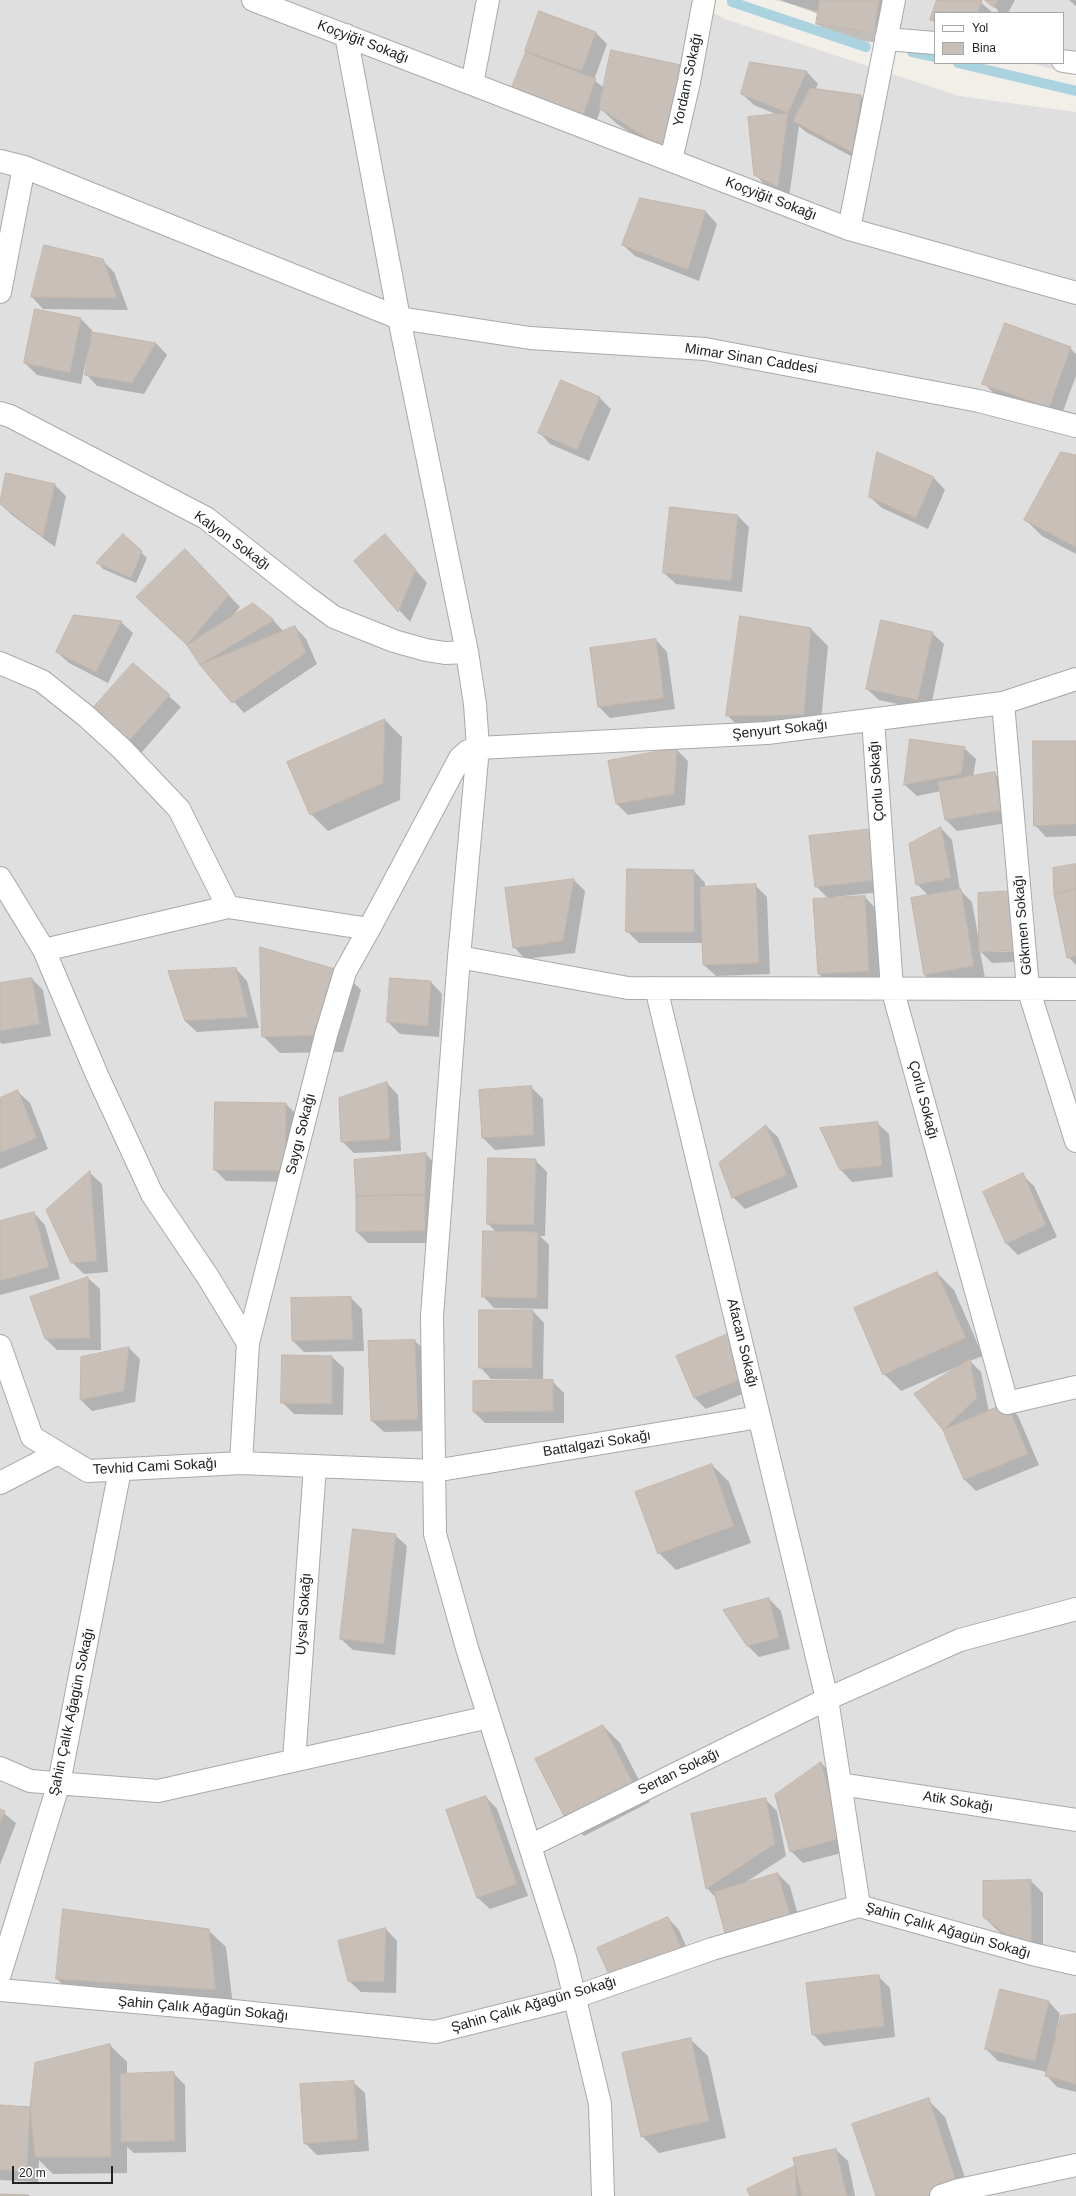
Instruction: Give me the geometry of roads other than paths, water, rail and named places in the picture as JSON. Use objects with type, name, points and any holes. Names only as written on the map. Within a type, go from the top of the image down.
[{"type":"street","name":"Koçyiğit Sokağı","points":[[253,0],[848,229],[1076,293]]},
{"type":"street","points":[[472,84],[488,0]]},
{"type":"street","name":"Yordam Sokağı","points":[[671,160],[689,82],[704,0]]},
{"type":"street","points":[[848,229],[894,0]]},
{"type":"street","points":[[346,35],[399,318],[467,652],[476,704],[478,748],[459,957],[432,1316],[435,1534],[489,1717],[566,1957],[600,2104],[603,2196]]},
{"type":"street","points":[[886,39],[934,43]]},
{"type":"street","points":[[1064,61],[1076,63]]},
{"type":"street","name":"Mimar Sinan Caddesi","points":[[0,161],[24,167],[399,318],[530,338],[705,349],[978,400],[1076,426]]},
{"type":"street","points":[[0,292],[24,167]]},
{"type":"street","name":"Kalyon Sokağı","points":[[0,414],[10,416],[206,518],[334,617],[394,641],[426,650],[445,653],[467,652]]},
{"type":"street","points":[[0,662],[42,682],[86,716],[122,749],[179,809],[228,908]]},
{"type":"street","name":"Şenyurt Sokağı","points":[[478,748],[767,734],[1003,703],[1076,679]]},
{"type":"street","name":"Gökmen Sokağı","points":[[1003,703],[1028,988],[1076,1141]]},
{"type":"street","name":"Çorlu Sokağı","points":[[873,720],[892,988],[1007,1403],[1076,1387]]},
{"type":"street","name":"Saygı Sokağı","points":[[241,1463],[248,1344],[326,1035],[345,972],[460,758],[468,751],[478,748]]},
{"type":"street","points":[[0,878],[44,950],[96,1075],[152,1194],[208,1277],[248,1344]]},
{"type":"street","points":[[44,950],[228,908],[368,929]]},
{"type":"street","points":[[459,957],[628,988],[1076,989]]},
{"type":"street","name":"Afacan Sokağı","points":[[656,988],[827,1698],[859,1906]]},
{"type":"street","name":"Tevhid Cami Sokağı","points":[[0,1346],[32,1437],[88,1471],[241,1463],[314,1466]]},
{"type":"street","name":"Battalgazi Sokağı","points":[[314,1466],[434,1471],[760,1417]]},
{"type":"street","points":[[0,1483],[58,1453]]},
{"type":"street","name":"Uysal Sokağı","points":[[294,1761],[314,1466]]},
{"type":"street","name":"Şahin Çalık Ağagün Sokağı","points":[[0,1974],[60,1783],[120,1470]]},
{"type":"street","name":"Sertan Sokağı","points":[[530,1846],[827,1698],[960,1640],[1076,1609]]},
{"type":"street","points":[[0,1768],[30,1781],[158,1791],[489,1717]]},
{"type":"street","name":"Atik Sokağı","points":[[840,1784],[1076,1820]]},
{"type":"street","name":"Şahin Çalık Ağagün Sokağı","points":[[0,1990],[224,2010],[435,2032],[575,1997],[712,1949],[859,1906],[1032,1954],[1076,1964]]},
{"type":"street","points":[[941,2196],[959,2190],[1076,2165]]},
{"type":"waterway","points":[[732,2],[866,47]]},
{"type":"waterway","points":[[912,52],[934,57]]},
{"type":"waterway","points":[[962,64],[1076,91]]}]
